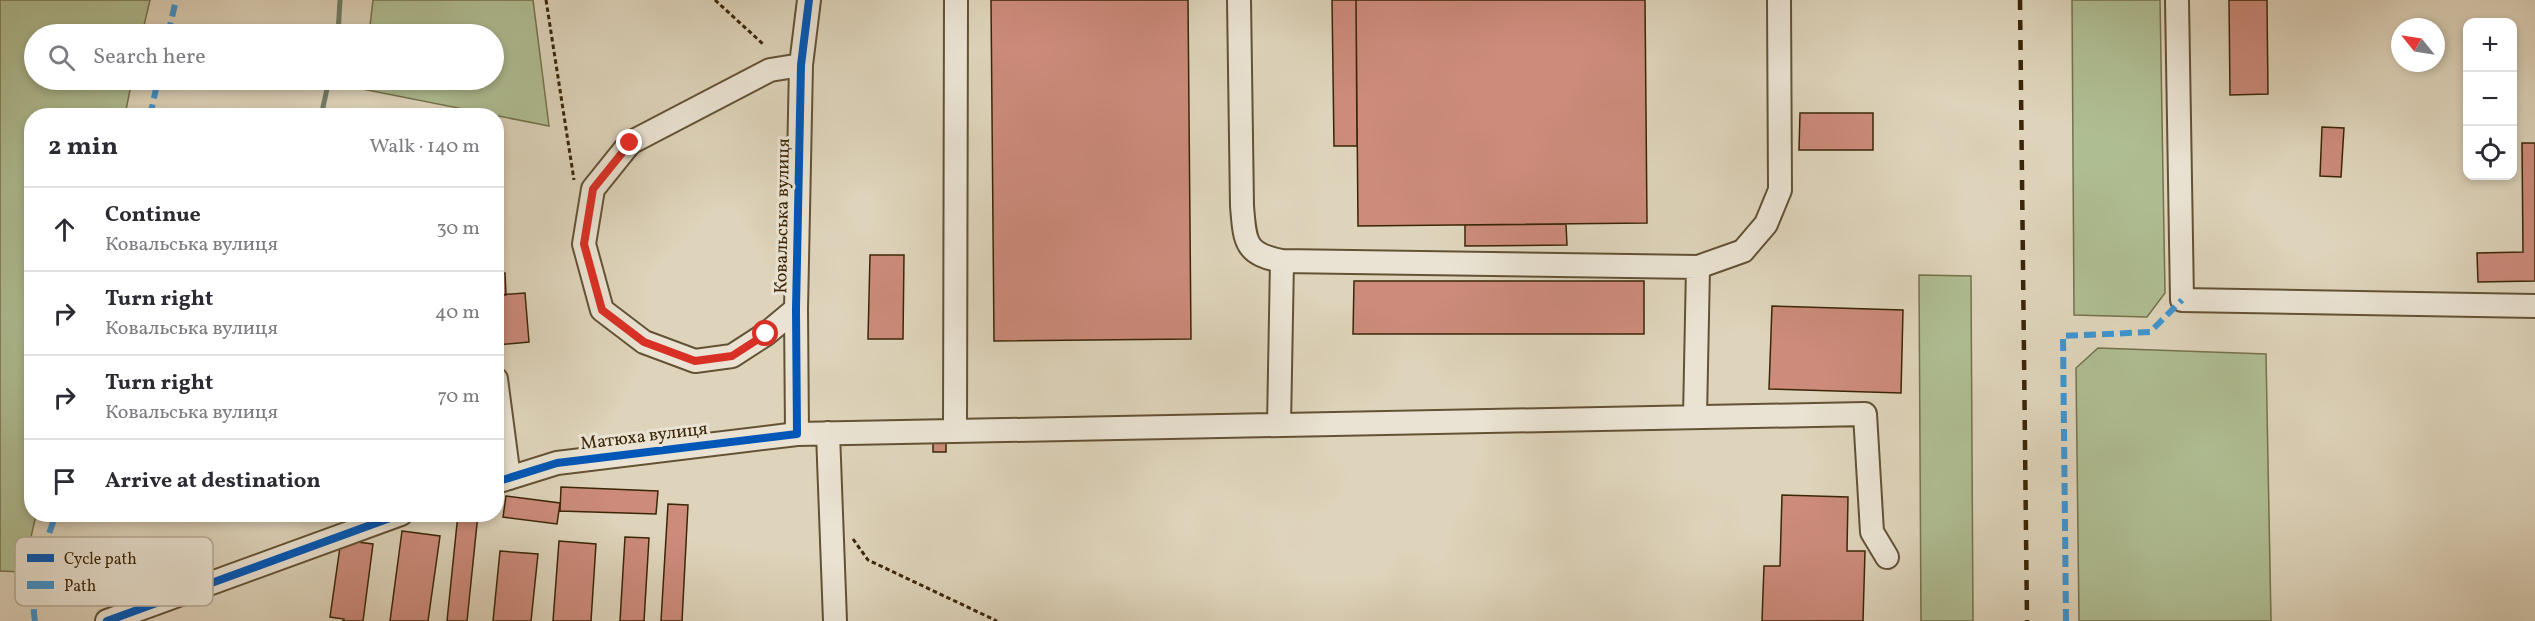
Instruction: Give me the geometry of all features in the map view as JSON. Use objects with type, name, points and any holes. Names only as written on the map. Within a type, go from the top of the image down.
[{"type":"street","name":"Ковальська вулиця","points":[[797,434],[796,309],[801,65],[809,0]]},
{"type":"street","points":[[955,431],[956,0]]},
{"type":"street","points":[[1239,0],[1244,237],[1261,257],[1282,261],[1698,267],[1743,251],[1766,224],[1780,190],[1779,0]]},
{"type":"street","points":[[2176,0],[2182,300],[2535,306]]},
{"type":"street","name":"Ковальська вулиця","points":[[796,309],[766,334],[732,356],[695,361],[644,342],[602,310],[584,244],[593,189],[630,143],[770,70],[801,65]]},
{"type":"street","points":[[1280,425],[1282,261]]},
{"type":"street","points":[[1695,417],[1698,267]]},
{"type":"street","name":"Матюха вулиця","points":[[504,480],[557,463],[797,434],[1865,414],[1872,532],[1887,557]]},
{"type":"street","points":[[828,433],[835,621]]},
{"type":"street","points":[[213,582],[379,522]]},
{"type":"street","points":[[107,621],[148,606]]},
{"type":"path","points":[[546,0],[574,186]]},
{"type":"path","points":[[715,0],[763,44]]},
{"type":"path","points":[[849,532],[868,560],[997,621]]},
{"type":"green space","points":[[0,0],[150,0],[144,24],[24,24],[24,90],[130,90],[126,108],[24,108],[24,522],[34,522],[31,537],[15,537],[15,572],[0,571]]},
{"type":"green space","points":[[373,0],[533,0],[549,126],[504,117],[504,108],[458,108],[367,90],[504,90],[504,24],[370,24]]},
{"type":"green space","points":[[2072,0],[2160,0],[2165,293],[2147,317],[2074,315]]},
{"type":"green space","points":[[1919,275],[1971,276],[1973,621],[1921,621]]},
{"type":"green space","points":[[2098,348],[2266,354],[2271,621],[2079,621],[2076,368]]},
{"type":"building","points":[[991,0],[1188,0],[1191,339],[994,341]]},
{"type":"building","points":[[1332,0],[1356,0],[1357,146],[1334,146]]},
{"type":"building","points":[[1356,0],[1645,0],[1647,223],[1358,226]]},
{"type":"building","points":[[2229,0],[2267,0],[2268,94],[2230,95]]},
{"type":"building","points":[[1800,113],[1873,113],[1873,150],[1799,150]]},
{"type":"building","points":[[2322,127],[2344,128],[2341,177],[2320,176]]},
{"type":"building","points":[[2522,143],[2535,143],[2535,281],[2478,282],[2477,253],[2523,252]]},
{"type":"building","points":[[1566,224],[1567,245],[1465,246],[1465,225]]},
{"type":"building","points":[[870,255],[904,255],[903,339],[868,339]]},
{"type":"building","points":[[505,273],[506,295],[504,295]]},
{"type":"building","points":[[1354,281],[1644,281],[1644,334],[1353,334]]},
{"type":"building","points":[[525,293],[529,342],[504,344],[504,294]]},
{"type":"building","points":[[1772,306],[1903,310],[1901,393],[1769,389]]},
{"type":"building","points":[[933,442],[946,443],[946,452],[933,452]]},
{"type":"building","points":[[561,487],[658,491],[656,514],[560,511]]},
{"type":"building","points":[[1782,495],[1848,497],[1847,551],[1865,551],[1863,621],[1762,621],[1764,566],[1780,566]]},
{"type":"building","points":[[506,496],[560,503],[557,524],[504,517]]},
{"type":"building","points":[[668,504],[688,505],[682,621],[661,621]]},
{"type":"building","points":[[457,522],[477,522],[467,621],[447,621]]},
{"type":"building","points":[[402,531],[440,536],[428,621],[390,621]]},
{"type":"building","points":[[625,537],[649,538],[644,621],[620,621]]},
{"type":"building","points":[[341,540],[373,544],[363,621],[343,621],[344,619],[330,617]]},
{"type":"building","points":[[559,541],[596,544],[591,621],[553,621]]},
{"type":"building","points":[[500,551],[538,554],[531,621],[493,621]]},
{"type":"waterway","points":[[339,24],[340,0]]},
{"type":"waterway","points":[[323,108],[327,90]]},
{"type":"railway","points":[[2020,0],[2027,621]]},
{"type":"marked path","points":[[170,24],[176,0]]},
{"type":"marked path","points":[[152,108],[156,90]]},
{"type":"marked path","points":[[2066,621],[2063,336],[2150,332],[2182,300]]},
{"type":"marked path","points":[[48,537],[53,522]]},
{"type":"marked path","points":[[34,606],[35,621]]},
{"type":"cycle path","points":[[504,480],[557,463],[797,434],[796,309],[801,65],[809,0]]},
{"type":"cycle path","points":[[213,582],[379,522]]},
{"type":"cycle path","points":[[107,621],[148,606]]},
{"type":"route","points":[[630,143],[593,189],[584,244],[602,310],[644,342],[695,361],[732,356],[766,334]]}]
